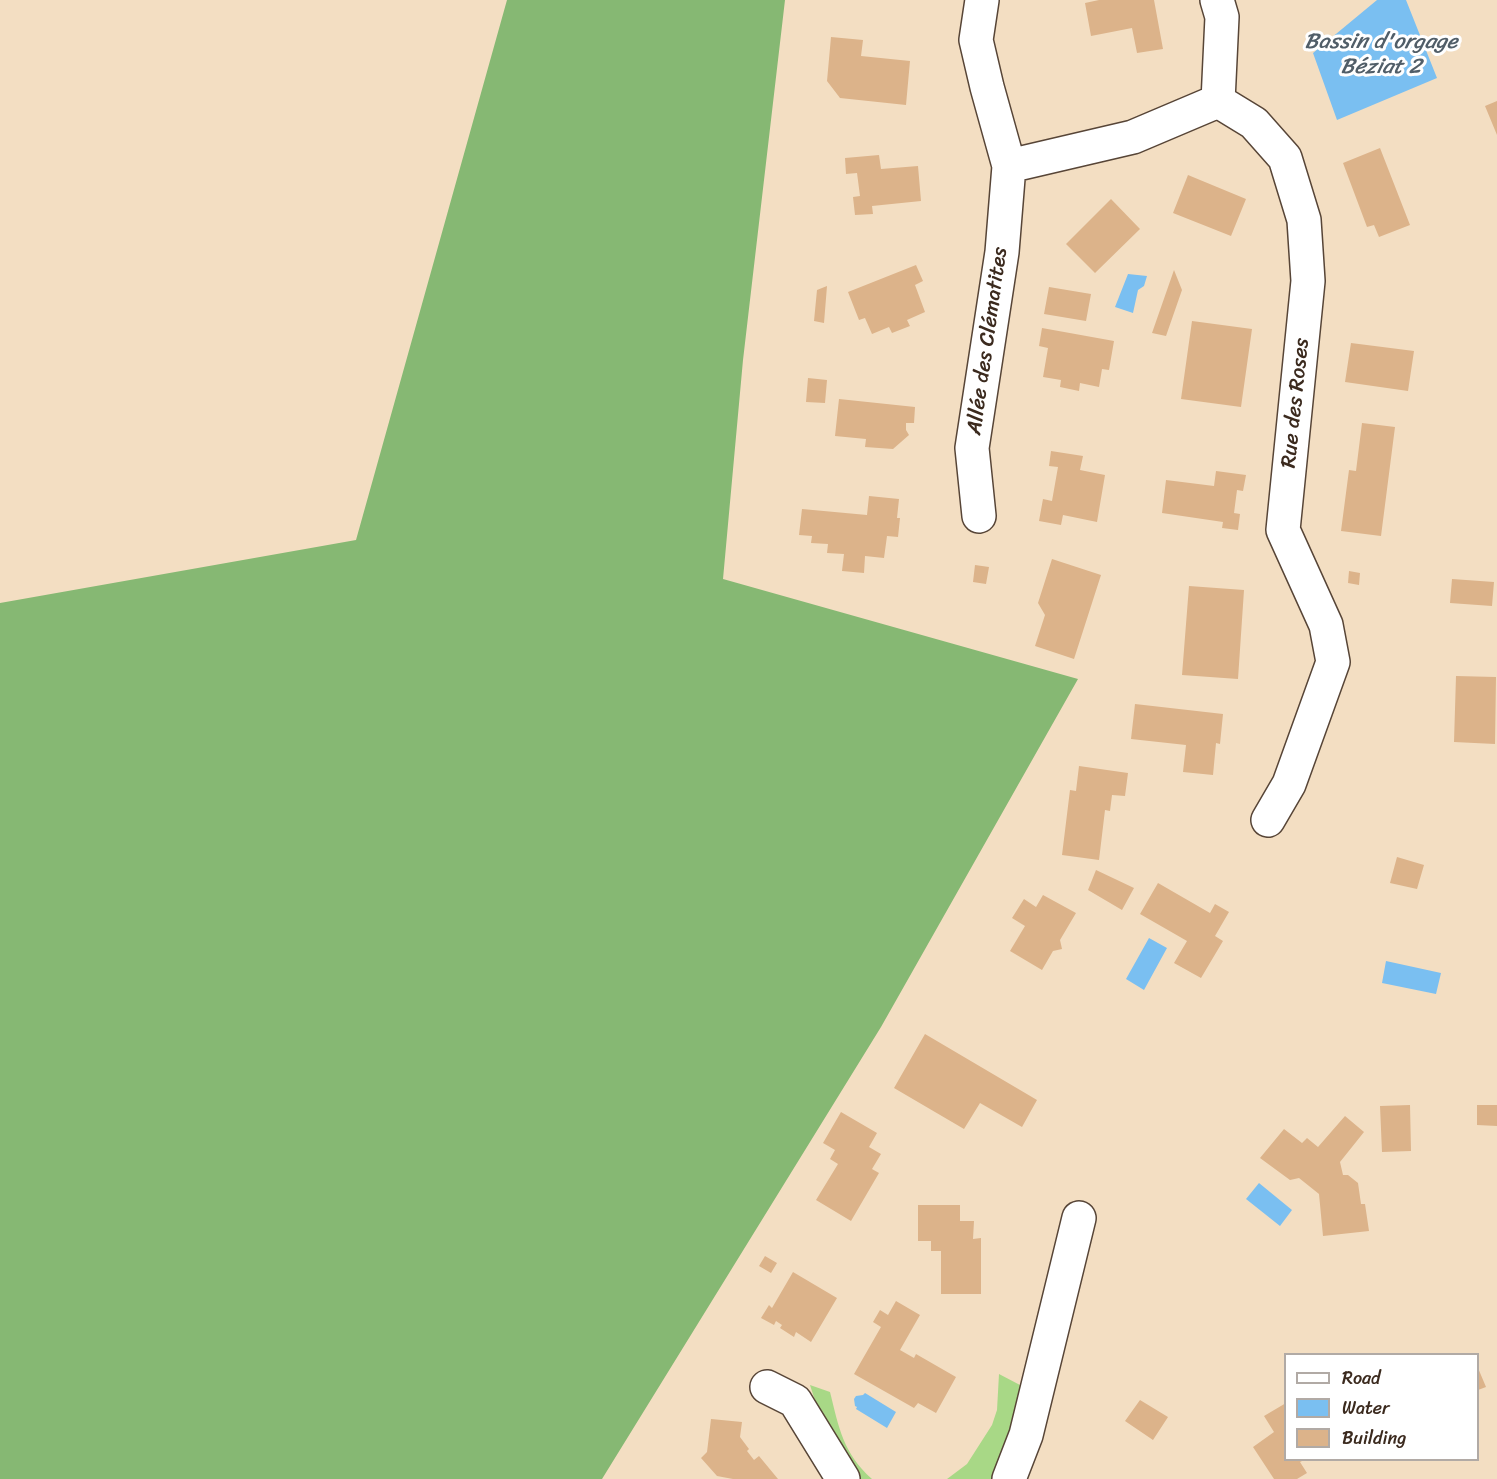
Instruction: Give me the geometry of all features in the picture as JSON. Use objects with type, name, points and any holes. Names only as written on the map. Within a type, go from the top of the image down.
[{"type":"street","name":"Allée des Clématites","points":[[979,516],[972,448],[1002,252],[1009,166],[976,40],[982,0]]},
{"type":"street","points":[[1009,166],[1133,136],[1218,101],[1222,17],[1217,0]]},
{"type":"street","name":"Rue des Roses","points":[[1218,101],[1254,123],[1285,158],[1304,220],[1308,281],[1283,530],[1326,625],[1333,662],[1289,784],[1268,820]]},
{"type":"street","points":[[1009,1479],[1026,1435],[1078,1218]]},
{"type":"street","points":[[767,1387],[795,1401],[843,1479]]},
{"type":"green space","points":[[507,0],[785,0],[743,360],[723,579],[1078,679],[881,1027],[602,1479],[0,1479],[0,603],[356,540]]},
{"type":"green space","points":[[999,1374],[1020,1385],[1024,1397],[994,1479],[947,1479],[967,1464],[992,1425],[997,1410]]},
{"type":"green space","points":[[810,1385],[830,1392],[848,1450],[872,1479],[856,1479],[827,1438]]},
{"type":"water","name":"Bassin d'orgage Béziat 2","points":[[1377,0],[1406,0],[1437,78],[1337,120],[1313,53]]},
{"type":"water","points":[[1128,274],[1147,276],[1144,286],[1138,290],[1133,313],[1115,307]]},
{"type":"water","points":[[1149,938],[1167,948],[1144,990],[1126,979]]},
{"type":"water","points":[[1386,961],[1441,973],[1436,994],[1382,983]]},
{"type":"water","points":[[1259,1183],[1292,1210],[1280,1226],[1246,1199]]},
{"type":"water","points":[[865,1393],[896,1412],[887,1428],[856,1409],[854,1399]]},
{"type":"building","points":[[1099,0],[1154,0],[1163,49],[1137,53],[1132,28],[1091,36],[1085,3]]},
{"type":"building","points":[[831,37],[863,40],[861,56],[910,61],[906,105],[840,98],[827,81]]},
{"type":"building","points":[[1497,101],[1497,135],[1485,106]]},
{"type":"building","points":[[1380,148],[1410,225],[1379,237],[1374,225],[1367,227],[1343,163]]},
{"type":"building","points":[[879,155],[881,169],[918,166],[921,201],[872,206],[873,214],[855,215],[853,197],[860,196],[857,173],[846,174],[845,158]]},
{"type":"building","points":[[1188,175],[1246,199],[1231,236],[1173,213]]},
{"type":"building","points":[[1111,199],[1140,229],[1095,273],[1066,244]]},
{"type":"building","points":[[916,265],[923,281],[915,285],[925,312],[907,320],[910,326],[892,333],[889,327],[872,334],[865,318],[859,320],[848,292]]},
{"type":"building","points":[[1174,270],[1182,290],[1166,336],[1152,333]]},
{"type":"building","points":[[827,286],[824,323],[814,321],[817,290]]},
{"type":"building","points":[[1049,287],[1091,294],[1086,321],[1044,314]]},
{"type":"building","points":[[1192,321],[1252,329],[1241,407],[1181,399]]},
{"type":"building","points":[[1042,328],[1114,341],[1109,370],[1102,369],[1099,387],[1080,383],[1079,391],[1060,387],[1061,380],[1043,377],[1048,348],[1039,346]]},
{"type":"building","points":[[1351,343],[1414,351],[1408,391],[1345,382]]},
{"type":"building","points":[[808,378],[827,380],[825,403],[806,402]]},
{"type":"building","points":[[839,399],[915,407],[914,423],[906,423],[909,435],[893,449],[865,447],[866,439],[835,436]]},
{"type":"building","points":[[1362,423],[1395,427],[1381,536],[1341,531],[1349,470],[1356,471]]},
{"type":"building","points":[[1051,451],[1083,456],[1080,470],[1105,475],[1097,522],[1063,515],[1061,525],[1039,521],[1043,499],[1052,501],[1058,467],[1049,466]]},
{"type":"building","points":[[1216,471],[1246,475],[1243,491],[1237,490],[1234,513],[1240,514],[1238,530],[1222,528],[1223,522],[1162,513],[1166,480],[1214,486]]},
{"type":"building","points":[[869,496],[899,499],[897,518],[900,518],[898,537],[887,536],[884,558],[865,556],[864,573],[842,571],[844,554],[827,553],[828,544],[811,543],[812,536],[799,535],[802,509],[867,515]]},
{"type":"building","points":[[1052,559],[1101,575],[1074,659],[1035,646],[1045,615],[1038,603]]},
{"type":"building","points":[[975,565],[989,567],[986,584],[973,582]]},
{"type":"building","points":[[1349,571],[1360,573],[1359,585],[1348,583]]},
{"type":"building","points":[[1452,579],[1494,582],[1492,606],[1450,603]]},
{"type":"building","points":[[1189,586],[1244,590],[1238,679],[1182,675]]},
{"type":"building","points":[[1456,676],[1496,677],[1495,744],[1454,742]]},
{"type":"building","points":[[1135,704],[1223,714],[1220,744],[1216,743],[1213,775],[1183,772],[1186,745],[1131,739]]},
{"type":"building","points":[[1079,766],[1128,773],[1125,796],[1112,795],[1110,811],[1105,810],[1099,860],[1062,855],[1070,790],[1076,791]]},
{"type":"building","points":[[1397,857],[1424,865],[1417,889],[1390,883]]},
{"type":"building","points":[[1096,870],[1134,888],[1122,910],[1088,890]]},
{"type":"building","points":[[1158,883],[1210,913],[1215,904],[1229,912],[1215,936],[1223,941],[1201,978],[1174,963],[1187,941],[1140,914]]},
{"type":"building","points":[[1043,895],[1076,913],[1060,940],[1062,949],[1053,951],[1042,970],[1010,951],[1025,926],[1012,918],[1024,899],[1036,907]]},
{"type":"building","points":[[925,1034],[1037,1100],[1022,1127],[980,1103],[964,1129],[894,1088]]},
{"type":"building","points":[[1410,1105],[1411,1151],[1382,1152],[1380,1106]]},
{"type":"building","points":[[1477,1105],[1497,1105],[1497,1126],[1477,1125]]},
{"type":"building","points":[[841,1112],[877,1133],[869,1147],[881,1154],[872,1169],[879,1173],[851,1221],[816,1200],[838,1164],[830,1159],[835,1150],[823,1143]]},
{"type":"building","points":[[1345,1116],[1364,1132],[1340,1162],[1343,1175],[1348,1175],[1358,1183],[1361,1204],[1365,1204],[1369,1231],[1323,1236],[1319,1194],[1299,1178],[1290,1180],[1260,1158],[1284,1129],[1302,1143],[1307,1138],[1318,1147]]},
{"type":"building","points":[[918,1205],[960,1205],[960,1221],[974,1221],[973,1239],[981,1238],[981,1294],[941,1294],[941,1251],[931,1251],[931,1241],[918,1241]]},
{"type":"building","points":[[765,1256],[777,1263],[771,1273],[759,1266]]},
{"type":"building","points":[[793,1272],[837,1298],[811,1342],[796,1332],[794,1337],[780,1328],[782,1325],[776,1321],[774,1325],[761,1318],[769,1305],[772,1308]]},
{"type":"building","points":[[896,1301],[920,1315],[900,1350],[914,1358],[916,1354],[956,1377],[936,1413],[918,1403],[914,1408],[854,1374],[881,1327],[873,1322],[880,1310],[888,1315]]},
{"type":"building","points":[[1479,1370],[1486,1387],[1479,1390]]},
{"type":"building","points":[[1140,1400],[1168,1417],[1153,1440],[1125,1421]]},
{"type":"building","points":[[1284,1404],[1284,1461],[1302,1461],[1300,1462],[1307,1473],[1297,1479],[1274,1479],[1253,1447],[1274,1432],[1264,1416]]},
{"type":"building","points":[[711,1419],[742,1422],[740,1437],[749,1449],[747,1451],[754,1460],[759,1456],[778,1479],[733,1479],[717,1476],[701,1458],[707,1452]]}]
